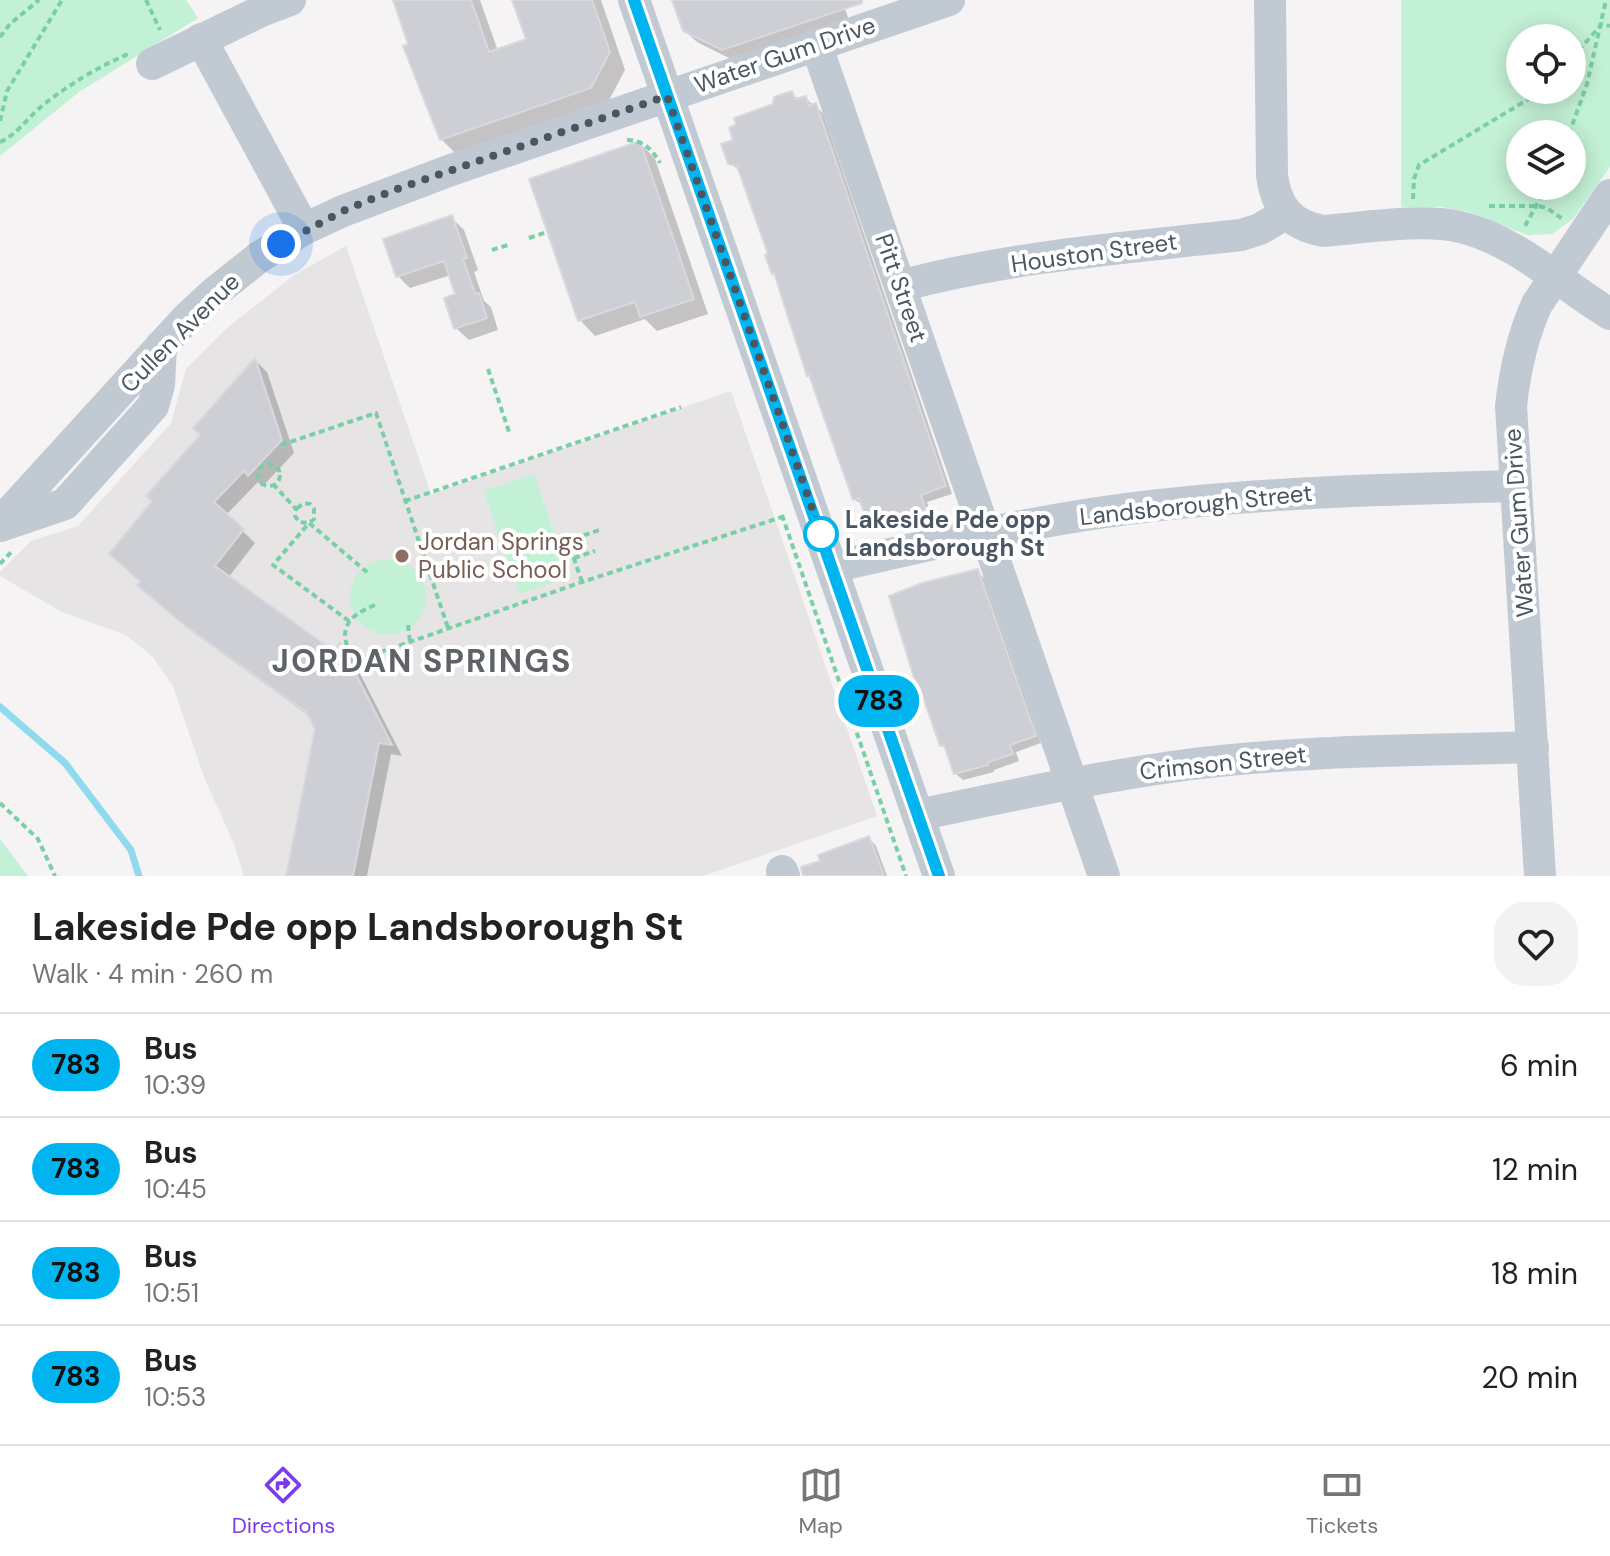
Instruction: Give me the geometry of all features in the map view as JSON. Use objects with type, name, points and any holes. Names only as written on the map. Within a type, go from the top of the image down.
[{"type":"street","points":[[153,56],[201,39],[290,0]]},
{"type":"street","points":[[634,0],[939,876]]},
{"type":"street","name":"Water Gum Drive","points":[[667,96],[949,0]]},
{"type":"street","points":[[1270,0],[1273,190],[1285,214],[1309,228],[1323,231],[1433,223],[1459,227],[1512,249],[1610,314]]},
{"type":"street","points":[[201,39],[304,229]]},
{"type":"street","name":"Pitt Street","points":[[816,44],[1104,876]]},
{"type":"street","name":"Cullen Avenue","points":[[6,531],[161,346],[214,293],[258,258],[304,229],[394,190],[667,96]]},
{"type":"street","name":"Water Gum Drive","points":[[1540,876],[1511,406],[1514,371],[1528,323],[1610,195]]},
{"type":"street","name":"Houston Street","points":[[900,286],[950,274],[1076,253],[1241,235],[1260,229],[1285,214]]},
{"type":"street","name":"Landsborough Street","points":[[833,567],[986,533],[1087,515],[1221,499],[1344,490],[1516,486]]},
{"type":"street","name":"Crimson Street","points":[[918,815],[1073,783],[1196,764],[1326,752],[1533,747]]},
{"type":"path","points":[[0,37],[10,24],[39,0]]},
{"type":"path","points":[[0,121],[7,91],[62,0]]},
{"type":"path","points":[[0,142],[9,138],[45,104],[79,79],[153,56],[146,0]]},
{"type":"path","points":[[1574,120],[1587,84],[1606,0]]},
{"type":"path","points":[[1602,24],[1610,26]]},
{"type":"path","points":[[1586,42],[1602,24]]},
{"type":"path","points":[[1413,205],[1414,179],[1419,165],[1520,104]]},
{"type":"path","points":[[620,141],[637,140],[650,149],[662,167]]},
{"type":"path","points":[[1521,234],[1539,200]]},
{"type":"path","points":[[529,238],[547,232]]},
{"type":"path","points":[[492,250],[511,244]]},
{"type":"path","points":[[488,369],[510,435]]},
{"type":"path","points":[[405,501],[681,407]]},
{"type":"path","points":[[281,445],[376,413],[448,628]]},
{"type":"path","points":[[263,465],[273,465],[278,470],[279,477],[273,484],[266,485],[260,481],[258,470],[263,465]]},
{"type":"path","points":[[273,484],[296,509],[297,519],[309,523],[368,573]]},
{"type":"path","points":[[296,509],[304,503],[313,507],[315,516],[273,565],[349,621]]},
{"type":"path","points":[[778,504],[906,876]]},
{"type":"path","points":[[375,605],[357,612],[345,631],[345,642],[355,661],[782,517]]},
{"type":"path","points":[[582,582],[568,541],[602,529]]},
{"type":"path","points":[[0,564],[6,531]]},
{"type":"path","points":[[574,558],[595,551]]},
{"type":"path","points":[[408,625],[410,642]]},
{"type":"path","points":[[0,803],[38,839],[55,876]]},
{"type":"shaded area","name":"Jordan Springs Public School","points":[[346,246],[431,494],[731,391],[877,816],[703,876],[244,876],[234,844],[204,777],[173,686],[152,656],[126,635],[62,612],[0,576],[0,572],[31,541],[78,526],[171,423],[186,369],[227,328],[294,275]]},
{"type":"green space","points":[[0,0],[186,0],[198,18],[79,92],[0,156]]},
{"type":"green space","points":[[1401,0],[1610,0],[1610,167],[1573,219],[1552,234],[1528,235],[1465,211],[1442,207],[1401,207]]},
{"type":"green space","points":[[534,474],[569,577],[519,594],[484,491]]},
{"type":"green space","points":[[388,559],[402,562],[415,570],[423,583],[426,597],[423,611],[415,624],[402,632],[388,635],[374,632],[361,624],[353,611],[350,597],[353,583],[361,570],[374,562]]},
{"type":"green space","points":[[0,839],[28,876],[0,876]]},
{"type":"building","points":[[393,0],[471,0],[489,52],[526,39],[512,0],[592,0],[610,52],[591,88],[440,140],[403,46],[408,44]]},
{"type":"building","points":[[672,0],[862,0],[862,3],[722,50],[683,31]]},
{"type":"building","points":[[792,91],[795,99],[806,96],[809,106],[816,103],[946,486],[921,495],[926,510],[892,522],[890,517],[868,524],[859,498],[853,500],[807,376],[737,166],[728,164],[721,144],[733,140],[729,128],[736,124],[734,118],[773,104],[774,97]]},
{"type":"building","points":[[640,141],[694,299],[640,317],[635,302],[578,321],[529,179]]},
{"type":"building","points":[[452,215],[467,258],[463,259],[487,318],[454,329],[444,298],[455,294],[444,261],[396,277],[383,239]]},
{"type":"building","points":[[255,358],[282,440],[248,476],[244,471],[214,502],[244,529],[215,566],[334,651],[340,643],[392,745],[379,743],[353,876],[286,876],[315,729],[306,712],[179,621],[137,585],[141,582],[109,554],[152,501],[146,496],[200,435],[193,428]]},
{"type":"building","points":[[978,569],[1036,736],[1010,745],[1013,754],[954,774],[944,745],[940,746],[923,697],[920,697],[889,596],[922,583]]},
{"type":"building","points":[[869,836],[884,876],[803,876],[801,867],[820,861],[818,855]]},
{"type":"waterway","points":[[0,707],[65,763],[131,850],[139,876]]},
{"type":"bus line","name":"783","points":[[634,0],[939,876]]},
{"type":"place","name":"Lakeside Pde opp Landsborough St","points":[[821,534]]},
{"type":"place","name":"Jordan Springs Public School","points":[[402,556]]},
{"type":"district","name":"JORDAN SPRINGS","points":[[422,661]]},
{"type":"route","points":[[281,244],[304,229],[394,190],[667,96],[823,539],[821,534]]}]
